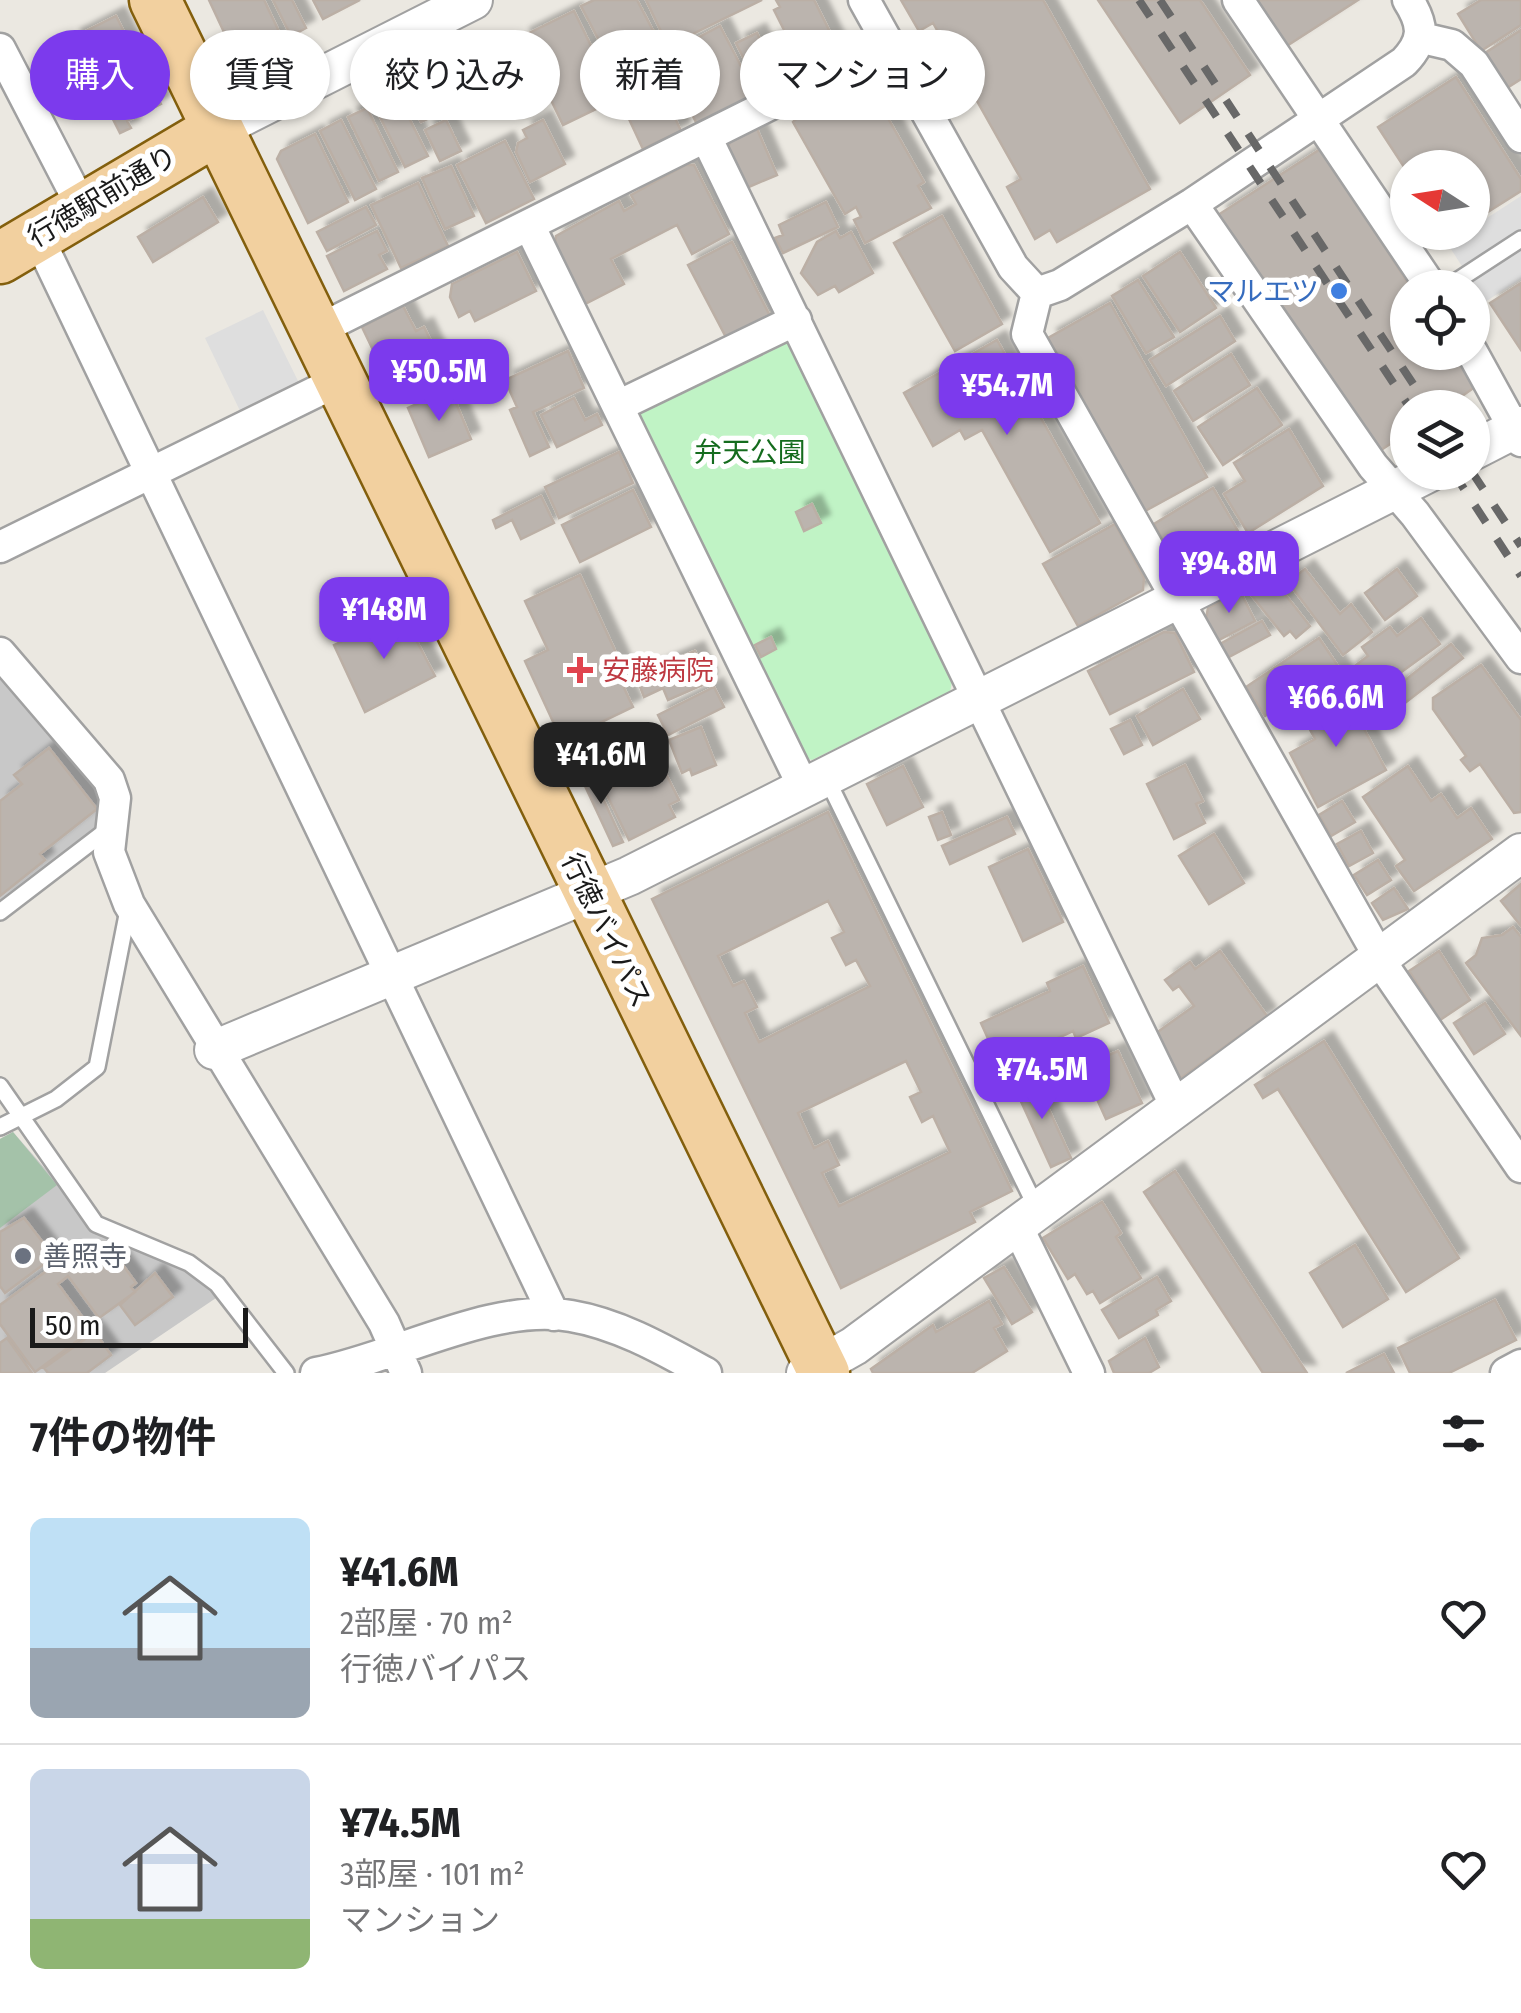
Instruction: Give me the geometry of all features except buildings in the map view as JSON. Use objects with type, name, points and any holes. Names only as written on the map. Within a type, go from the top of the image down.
[{"type":"main road","name":"行徳バイパス","points":[[156,0],[342,378],[817,1370]]},
{"type":"main road","name":"行徳駅前通り","points":[[18,246],[218,129]]},
{"type":"street","name":"行徳駅前通り","points":[[218,129],[473,0]]},
{"type":"street","points":[[864,0],[881,30]]},
{"type":"street","points":[[1238,0],[1420,270]]},
{"type":"street","points":[[1037,293],[1060,285],[1192,204],[1404,62],[1422,38],[1421,22],[1408,0]]},
{"type":"street","points":[[1422,38],[1452,44],[1474,64],[1521,137]]},
{"type":"street","points":[[0,48],[82,207]]},
{"type":"street","points":[[318,330],[740,120]]},
{"type":"street","points":[[931,120],[1020,278],[1037,293]]},
{"type":"street","points":[[706,137],[1176,1108]]},
{"type":"street","points":[[1192,204],[1390,485]]},
{"type":"street","points":[[529,225],[618,406],[815,782]]},
{"type":"street","points":[[18,246],[150,471],[554,1315]]},
{"type":"street","points":[[1037,293],[1027,334],[1379,958],[1521,1167]]},
{"type":"street","points":[[618,406],[796,320]]},
{"type":"street","points":[[1483,370],[1519,432],[1490,444]]},
{"type":"street","points":[[0,547],[342,378]]},
{"type":"street","points":[[214,1050],[589,894],[1394,490],[1521,658]]},
{"type":"street","points":[[0,652],[108,780],[115,798],[109,852],[129,904],[214,1050],[374,1307],[401,1362]]},
{"type":"street","points":[[817,1370],[1521,853]]},
{"type":"street","points":[[1027,1218],[1088,1373]]},
{"type":"street","points":[[316,1373],[401,1362],[465,1329],[526,1315],[554,1315],[623,1331],[706,1373]]},
{"type":"street","points":[[1506,1373],[1521,1365]]},
{"type":"lane","points":[[1474,270],[1521,239]]},
{"type":"lane","points":[[815,782],[1027,1218]]},
{"type":"lane","points":[[0,912],[111,827]]},
{"type":"lane","points":[[0,1127],[22,1119],[87,1079],[97,1067],[129,904]]},
{"type":"lane","points":[[0,1086],[96,1224],[189,1263],[217,1284],[286,1373]]},
{"type":"shaded area","points":[[1521,196],[1521,279],[1490,299],[1490,270],[1464,270],[1452,250],[1490,250],[1490,216]]},
{"type":"shaded area","points":[[263,310],[300,385],[242,415],[205,338]]},
{"type":"shaded area","points":[[0,676],[102,797],[98,827],[0,901]]},
{"type":"shaded area","points":[[13,1132],[104,1236],[194,1274],[216,1298],[105,1373],[0,1373],[0,1139]]},
{"type":"green space","name":"弁天公園","points":[[781,340],[796,346],[953,677],[950,692],[812,760],[801,756],[639,420],[643,406]]},
{"type":"green space","points":[[13,1132],[57,1185],[0,1228],[0,1139]]},
{"type":"railway","points":[[1139,0],[1398,390]]},
{"type":"railway","points":[[1160,0],[1417,390]]},
{"type":"railway","points":[[1465,490],[1521,576]]},
{"type":"railway","points":[[1484,490],[1521,546]]},
{"type":"place","name":"マルエツ","points":[[1339,291]]},
{"type":"place","name":"安藤病院","points":[[580,670]]},
{"type":"place","name":"善照寺","points":[[23,1256]]}]
